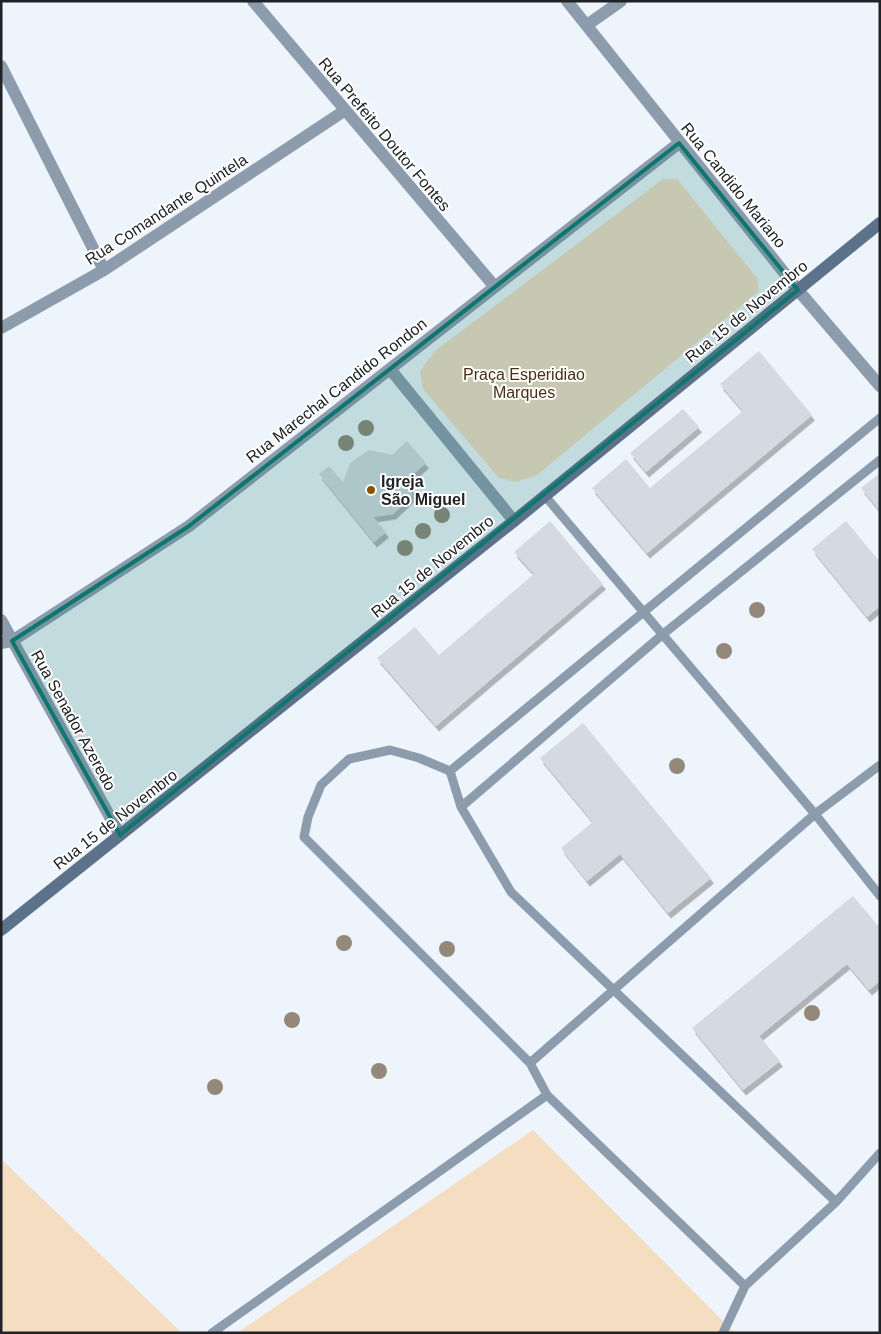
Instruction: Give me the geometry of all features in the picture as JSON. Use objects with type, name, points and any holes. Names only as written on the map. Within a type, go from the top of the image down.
[{"type":"street","name":"Rua Prefeito Doutor Fontes","points":[[252,1],[495,287]]},
{"type":"street","name":"Rua Candido Mariano","points":[[567,1],[798,290],[880,386]]},
{"type":"street","points":[[587,25],[621,1]]},
{"type":"street","points":[[1,66],[104,270]]},
{"type":"street","name":"Rua Comandante Quintela","points":[[1,328],[104,270],[344,111]]},
{"type":"street","name":"Rua Marechal Candido Rondon","points":[[6,642],[189,526],[680,143]]},
{"type":"street","name":"Rua 15 de Novembro","points":[[1,930],[514,521],[880,223]]},
{"type":"street","points":[[390,369],[514,521]]},
{"type":"street","name":"Rua Senador Azeredo","points":[[1,620],[6,642],[120,835]]},
{"type":"lane","points":[[450,771],[880,418]]},
{"type":"lane","points":[[461,807],[662,635],[880,460]]},
{"type":"lane","points":[[545,496],[816,814],[880,896]]},
{"type":"lane","points":[[450,771],[419,758],[390,750],[349,759],[322,784],[308,816],[304,837],[530,1063],[548,1095],[745,1286]]},
{"type":"lane","points":[[530,1063],[816,814],[880,765]]},
{"type":"lane","points":[[450,771],[461,807],[511,892],[614,988],[836,1202]]},
{"type":"lane","points":[[212,1333],[548,1095]]},
{"type":"lane","points":[[723,1333],[745,1286],[836,1202],[880,1153]]},
{"type":"highlighted area","points":[[679,143],[798,290],[120,835],[12,641],[189,526]]},
{"type":"green space","name":"Praça Esperidiao Marques","points":[[663,179],[677,179],[757,278],[759,291],[537,475],[516,482],[499,478],[423,389],[420,371],[435,351]]},
{"type":"green space","points":[[533,1130],[735,1333],[242,1333],[240,1331]]},
{"type":"green space","points":[[1,1159],[182,1333],[1,1333]]},
{"type":"building","points":[[759,351],[812,415],[647,553],[592,488],[626,459],[650,488],[743,411],[720,384]]},
{"type":"building","points":[[683,409],[699,427],[646,472],[630,453]]},
{"type":"building","name":"Igreja São Miguel","points":[[407,441],[426,463],[412,475],[411,497],[393,514],[373,517],[386,532],[374,542],[319,474],[329,466],[343,482],[350,463],[369,450],[392,455]]},
{"type":"building","points":[[880,473],[880,511],[861,488]]},
{"type":"building","points":[[550,521],[603,584],[436,726],[377,658],[415,627],[439,655],[534,574],[514,552]]},
{"type":"building","points":[[846,521],[880,562],[880,606],[867,617],[812,549]]},
{"type":"building","points":[[583,723],[711,878],[668,913],[620,854],[587,881],[561,848],[593,822],[540,758]]},
{"type":"building","points":[[853,896],[880,928],[880,981],[869,990],[847,964],[759,1036],[780,1061],[743,1090],[692,1028]]},
{"type":"place","name":"Igreja São Miguel","points":[[371,490]]}]
